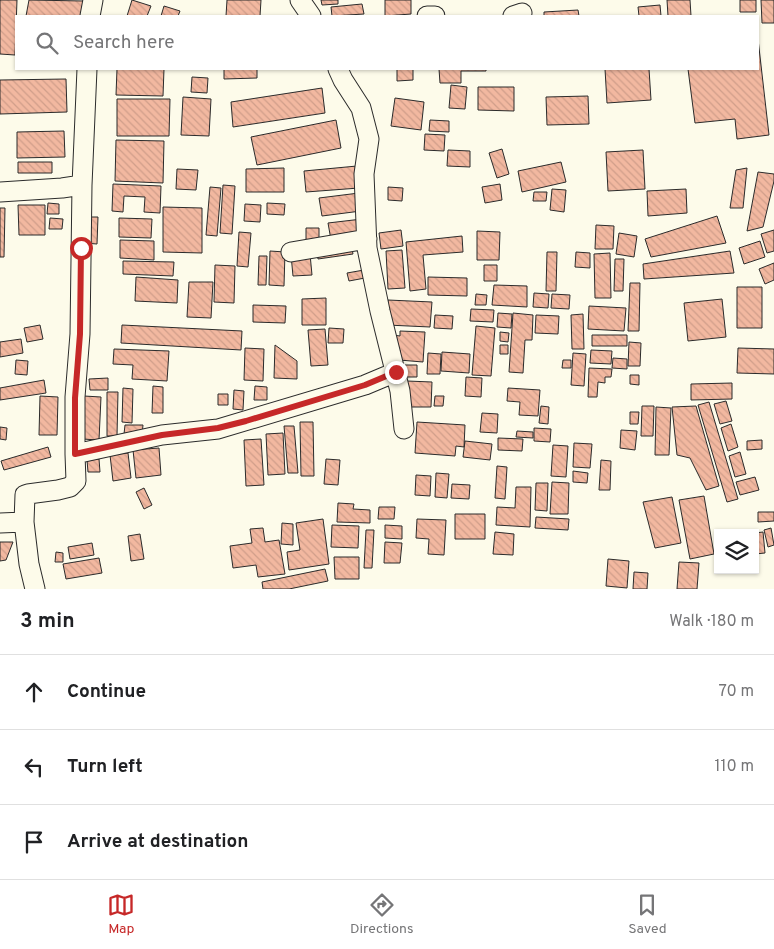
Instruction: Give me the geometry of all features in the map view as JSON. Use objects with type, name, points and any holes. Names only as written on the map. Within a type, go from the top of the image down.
[{"type":"street","points":[[90,15],[93,0]]},
{"type":"street","points":[[300,0],[310,15]]},
{"type":"street","points":[[35,589],[29,564],[24,522],[25,495],[70,487],[76,481],[75,398],[80,334],[82,184],[87,70]]},
{"type":"street","points":[[339,70],[362,108],[369,139],[364,174],[367,248],[400,391],[404,429]]},
{"type":"street","points":[[0,192],[62,188],[82,184]]},
{"type":"street","points":[[291,252],[367,239]]},
{"type":"street","points":[[75,454],[162,435],[218,428],[246,421],[365,385],[396,372]]},
{"type":"street","points":[[0,523],[24,522]]},
{"type":"building","points":[[0,0],[17,0],[15,55],[0,54]]},
{"type":"building","points":[[29,0],[84,1],[83,15],[26,15]]},
{"type":"building","points":[[132,0],[151,6],[147,15],[127,15]]},
{"type":"building","points":[[227,0],[261,0],[260,15],[226,15]]},
{"type":"building","points":[[321,0],[338,0],[338,4],[322,5]]},
{"type":"building","points":[[385,0],[411,0],[411,14],[385,15]]},
{"type":"building","points":[[667,0],[690,0],[691,15],[668,15]]},
{"type":"building","points":[[740,0],[756,0],[756,12],[740,12]]},
{"type":"building","points":[[761,0],[774,0],[774,23],[762,23]]},
{"type":"building","points":[[362,4],[364,14],[332,15],[331,7]]},
{"type":"building","points":[[660,5],[661,15],[639,15],[638,7]]},
{"type":"building","points":[[164,6],[180,11],[178,15],[161,15]]},
{"type":"building","points":[[578,10],[579,15],[544,15],[544,12]]},
{"type":"building","points":[[759,48],[769,135],[737,139],[735,119],[695,123],[688,70],[759,70]]},
{"type":"building","points":[[117,70],[164,70],[163,96],[116,95]]},
{"type":"building","points":[[224,70],[257,70],[257,78],[224,79]]},
{"type":"building","points":[[397,70],[413,70],[413,80],[397,81]]},
{"type":"building","points":[[439,70],[486,70],[461,71],[461,83],[440,83]]},
{"type":"building","points":[[605,70],[649,70],[651,100],[607,103]]},
{"type":"building","points":[[192,77],[208,78],[207,93],[191,92]]},
{"type":"building","points":[[66,79],[67,112],[0,114],[0,80]]},
{"type":"building","points":[[451,85],[467,87],[465,109],[449,108]]},
{"type":"building","points":[[478,87],[514,87],[514,111],[478,110]]},
{"type":"building","points":[[322,88],[325,113],[233,127],[231,102]]},
{"type":"building","points":[[588,96],[589,124],[547,125],[546,97]]},
{"type":"building","points":[[183,97],[211,99],[209,136],[181,135]]},
{"type":"building","points":[[395,98],[424,102],[421,130],[391,126]]},
{"type":"building","points":[[117,99],[170,99],[169,136],[117,136]]},
{"type":"building","points":[[336,120],[341,148],[257,165],[251,137]]},
{"type":"building","points":[[430,120],[449,121],[449,132],[429,131]]},
{"type":"building","points":[[64,131],[65,157],[17,158],[17,132]]},
{"type":"building","points":[[425,134],[445,135],[444,151],[424,150]]},
{"type":"building","points":[[116,140],[164,141],[163,183],[115,181]]},
{"type":"building","points":[[502,149],[509,174],[497,178],[489,153]]},
{"type":"building","points":[[448,150],[470,151],[470,167],[447,166]]},
{"type":"building","points":[[643,150],[645,189],[608,191],[606,152]]},
{"type":"building","points":[[18,162],[52,162],[52,173],[18,173]]},
{"type":"building","points":[[561,162],[566,182],[522,192],[518,171]]},
{"type":"building","points":[[357,166],[359,188],[306,192],[304,171]]},
{"type":"building","points":[[284,168],[284,192],[246,192],[246,169]]},
{"type":"building","points":[[747,168],[743,208],[730,208],[736,170]]},
{"type":"building","points":[[177,169],[198,170],[196,190],[176,189]]},
{"type":"building","points":[[758,172],[774,174],[774,181],[763,227],[747,231]]},
{"type":"building","points":[[113,184],[161,186],[160,213],[144,212],[145,197],[124,196],[123,212],[112,211]]},
{"type":"building","points":[[500,184],[502,200],[485,203],[482,187]]},
{"type":"building","points":[[223,185],[235,186],[232,234],[220,233]]},
{"type":"building","points":[[210,187],[221,188],[217,236],[206,235]]},
{"type":"building","points":[[388,187],[403,188],[402,201],[388,200]]},
{"type":"building","points":[[552,189],[566,190],[564,212],[550,210]]},
{"type":"building","points":[[686,189],[687,213],[648,216],[647,191]]},
{"type":"building","points":[[534,192],[547,192],[546,201],[533,201]]},
{"type":"building","points":[[359,193],[361,211],[322,216],[319,198]]},
{"type":"building","points":[[48,203],[59,204],[59,214],[47,214]]},
{"type":"building","points":[[267,203],[285,204],[284,215],[267,214]]},
{"type":"building","points":[[245,204],[261,205],[260,222],[244,221]]},
{"type":"building","points":[[18,205],[45,205],[45,235],[19,235]]},
{"type":"building","points":[[163,207],[202,208],[202,253],[163,252]]},
{"type":"building","points":[[0,208],[5,208],[4,257],[0,257]]},
{"type":"building","points":[[717,216],[726,243],[651,257],[645,239]]},
{"type":"building","points":[[85,217],[98,217],[97,244],[84,243]]},
{"type":"building","points":[[50,218],[63,219],[62,229],[49,229]]},
{"type":"building","points":[[119,218],[152,219],[151,238],[119,237]]},
{"type":"building","points":[[362,219],[364,236],[331,240],[328,223]]},
{"type":"building","points":[[596,225],[614,226],[613,249],[595,249]]},
{"type":"building","points":[[306,228],[319,228],[319,243],[306,244]]},
{"type":"building","points":[[401,230],[403,246],[381,249],[379,233]]},
{"type":"building","points":[[774,230],[774,251],[767,253],[761,234]]},
{"type":"building","points":[[477,231],[500,232],[499,260],[477,260]]},
{"type":"building","points":[[239,232],[251,233],[248,267],[237,266]]},
{"type":"building","points":[[619,233],[637,236],[634,257],[616,254]]},
{"type":"building","points":[[462,236],[463,252],[423,255],[426,289],[410,291],[406,242]]},
{"type":"building","points":[[120,240],[154,241],[154,260],[120,258]]},
{"type":"building","points":[[760,241],[765,257],[744,264],[739,248]]},
{"type":"building","points":[[351,244],[353,254],[318,259],[316,249]]},
{"type":"building","points":[[402,250],[405,288],[388,289],[386,251]]},
{"type":"building","points":[[270,251],[285,252],[284,286],[269,285]]},
{"type":"building","points":[[730,251],[734,273],[644,279],[643,264]]},
{"type":"building","points":[[547,252],[557,252],[556,291],[546,291]]},
{"type":"building","points":[[576,252],[590,253],[590,268],[575,267]]},
{"type":"building","points":[[610,253],[611,298],[595,298],[594,254]]},
{"type":"building","points":[[310,254],[312,275],[293,276],[291,255]]},
{"type":"building","points":[[259,256],[267,256],[266,285],[258,285]]},
{"type":"building","points":[[615,259],[624,259],[623,291],[614,291]]},
{"type":"building","points":[[123,261],[174,262],[173,276],[123,274]]},
{"type":"building","points":[[774,263],[774,280],[765,284],[759,269]]},
{"type":"building","points":[[215,265],[235,266],[234,303],[214,302]]},
{"type":"building","points":[[484,265],[497,265],[497,281],[484,281]]},
{"type":"building","points":[[364,270],[365,278],[349,281],[347,273]]},
{"type":"building","points":[[136,277],[178,280],[177,303],[135,301]]},
{"type":"building","points":[[428,277],[467,278],[467,296],[428,295]]},
{"type":"building","points":[[189,282],[213,282],[211,318],[187,317]]},
{"type":"building","points":[[630,283],[640,283],[639,331],[628,331]]},
{"type":"building","points":[[494,285],[527,286],[527,307],[492,305]]},
{"type":"building","points":[[737,287],[762,287],[762,328],[737,328]]},
{"type":"building","points":[[534,293],[549,294],[548,308],[533,307]]},
{"type":"building","points":[[476,294],[487,295],[486,305],[475,305]]},
{"type":"building","points":[[552,294],[570,295],[569,309],[551,308]]},
{"type":"building","points":[[326,298],[326,325],[302,325],[302,299]]},
{"type":"building","points":[[722,299],[726,337],[688,341],[684,303]]},
{"type":"building","points":[[388,300],[432,302],[430,327],[387,325]]},
{"type":"building","points":[[253,305],[286,306],[285,323],[253,322]]},
{"type":"building","points":[[589,306],[626,308],[624,331],[588,329]]},
{"type":"building","points":[[471,309],[494,310],[493,322],[470,321]]},
{"type":"building","points":[[498,313],[512,314],[511,328],[497,327]]},
{"type":"building","points":[[513,313],[533,315],[532,340],[525,340],[523,373],[509,372]]},
{"type":"building","points":[[583,314],[584,349],[572,349],[571,315]]},
{"type":"building","points":[[435,315],[453,316],[452,329],[434,328]]},
{"type":"building","points":[[536,315],[559,316],[558,334],[535,333]]},
{"type":"building","points":[[40,325],[43,339],[27,342],[24,328]]},
{"type":"building","points":[[122,325],[242,331],[241,350],[121,343]]},
{"type":"building","points":[[476,326],[495,328],[491,376],[472,375]]},
{"type":"building","points":[[329,328],[344,329],[343,343],[328,343]]},
{"type":"building","points":[[325,329],[328,365],[311,366],[308,330]]},
{"type":"building","points":[[400,331],[425,332],[423,362],[399,360],[400,350],[392,350],[393,335],[400,336]]},
{"type":"building","points":[[500,332],[509,333],[508,342],[500,341]]},
{"type":"building","points":[[592,335],[627,335],[627,346],[592,346]]},
{"type":"building","points":[[21,339],[23,353],[0,357],[0,342]]},
{"type":"building","points":[[629,342],[641,343],[640,366],[628,366]]},
{"type":"building","points":[[275,345],[297,361],[297,379],[274,378]]},
{"type":"building","points":[[500,345],[508,345],[508,354],[500,354]]},
{"type":"building","points":[[245,348],[264,349],[263,381],[244,380]]},
{"type":"building","points":[[738,348],[774,349],[774,374],[737,373]]},
{"type":"building","points":[[114,349],[169,351],[167,381],[132,379],[133,365],[113,364]]},
{"type":"building","points":[[591,350],[612,351],[611,364],[590,363]]},
{"type":"building","points":[[442,352],[470,354],[469,373],[441,371]]},
{"type":"building","points":[[428,353],[441,354],[440,374],[427,374]]},
{"type":"building","points":[[573,353],[586,354],[584,386],[571,385]]},
{"type":"building","points":[[613,358],[627,359],[627,369],[612,368]]},
{"type":"building","points":[[16,360],[28,361],[27,375],[15,374]]},
{"type":"building","points":[[563,360],[571,360],[571,368],[562,368]]},
{"type":"building","points":[[405,365],[417,365],[417,377],[405,377]]},
{"type":"building","points":[[589,368],[612,369],[611,377],[605,377],[605,383],[598,382],[597,397],[588,397]]},
{"type":"building","points":[[630,375],[639,375],[639,385],[630,384]]},
{"type":"building","points":[[466,377],[482,378],[481,397],[465,396]]},
{"type":"building","points":[[108,378],[108,390],[90,390],[89,379]]},
{"type":"building","points":[[44,380],[46,393],[0,400],[0,388]]},
{"type":"building","points":[[407,381],[432,382],[431,407],[406,407]]},
{"type":"building","points":[[732,383],[732,399],[691,400],[691,384]]},
{"type":"building","points":[[153,386],[163,387],[163,413],[152,413]]},
{"type":"building","points":[[255,386],[267,387],[267,400],[254,400]]},
{"type":"building","points":[[123,388],[133,389],[132,423],[122,422]]},
{"type":"building","points":[[508,388],[540,390],[538,416],[519,415],[520,402],[507,401]]},
{"type":"building","points":[[234,390],[244,391],[243,410],[233,409]]},
{"type":"building","points":[[107,392],[118,392],[117,436],[107,436]]},
{"type":"building","points":[[218,394],[228,394],[228,405],[218,405]]},
{"type":"building","points":[[40,396],[58,397],[57,435],[39,435]]},
{"type":"building","points":[[84,396],[101,397],[99,440],[82,439]]},
{"type":"building","points":[[435,396],[444,396],[443,406],[434,406]]},
{"type":"building","points":[[726,401],[732,421],[720,424],[714,404]]},
{"type":"building","points":[[709,402],[738,499],[727,502],[698,405]]},
{"type":"building","points":[[541,406],[549,407],[548,424],[539,423]]},
{"type":"building","points":[[642,406],[654,406],[653,436],[641,436]]},
{"type":"building","points":[[696,406],[719,486],[706,490],[690,458],[677,455],[672,407]]},
{"type":"building","points":[[656,407],[671,408],[669,455],[655,455]]},
{"type":"building","points":[[630,412],[639,412],[638,424],[630,424]]},
{"type":"building","points":[[482,413],[498,414],[497,433],[480,432]]},
{"type":"building","points":[[300,422],[313,422],[314,476],[301,476]]},
{"type":"building","points":[[417,422],[465,425],[464,447],[456,446],[455,456],[415,453]]},
{"type":"building","points":[[731,424],[738,447],[728,451],[721,428]]},
{"type":"building","points":[[125,425],[143,425],[142,435],[124,434]]},
{"type":"building","points":[[284,426],[294,426],[298,473],[288,473]]},
{"type":"building","points":[[0,427],[7,428],[6,440],[0,439]]},
{"type":"building","points":[[534,428],[551,429],[550,442],[534,441]]},
{"type":"building","points":[[621,430],[637,431],[635,450],[620,448]]},
{"type":"building","points":[[517,431],[533,432],[533,438],[516,437]]},
{"type":"building","points":[[283,433],[285,474],[268,475],[266,434]]},
{"type":"building","points":[[498,438],[523,439],[522,451],[498,450]]},
{"type":"building","points":[[261,439],[264,485],[246,486],[244,440]]},
{"type":"building","points":[[762,440],[762,449],[747,450],[747,441]]},
{"type":"building","points":[[465,441],[492,444],[490,460],[463,457]]},
{"type":"building","points":[[574,443],[592,444],[590,468],[573,467]]},
{"type":"building","points":[[553,445],[568,446],[566,477],[551,476]]},
{"type":"building","points":[[48,447],[51,457],[4,470],[1,461]]},
{"type":"building","points":[[159,448],[161,475],[136,478],[133,450]]},
{"type":"building","points":[[740,452],[746,474],[735,477],[729,456]]},
{"type":"building","points":[[128,453],[131,478],[113,481],[110,455]]},
{"type":"building","points":[[99,459],[100,472],[88,472],[87,460]]},
{"type":"building","points":[[326,459],[340,460],[338,485],[324,484]]},
{"type":"building","points":[[601,460],[611,461],[610,490],[599,490]]},
{"type":"building","points":[[497,466],[507,467],[505,499],[495,498]]},
{"type":"building","points":[[573,471],[588,473],[587,483],[573,482]]},
{"type":"building","points":[[436,473],[449,474],[447,498],[435,497]]},
{"type":"building","points":[[416,475],[431,476],[430,496],[415,495]]},
{"type":"building","points":[[755,477],[759,490],[740,495],[736,482]]},
{"type":"building","points":[[552,482],[569,483],[568,514],[550,514]]},
{"type":"building","points":[[536,483],[548,483],[547,511],[535,510]]},
{"type":"building","points":[[452,484],[470,485],[469,499],[451,498]]},
{"type":"building","points":[[516,487],[531,487],[530,527],[496,525],[497,507],[515,508]]},
{"type":"building","points":[[144,488],[152,505],[144,509],[136,492]]},
{"type":"building","points":[[704,496],[714,554],[690,559],[679,500]]},
{"type":"building","points":[[672,497],[681,543],[655,548],[643,502]]},
{"type":"building","points":[[338,503],[354,504],[353,509],[370,510],[370,523],[337,522]]},
{"type":"building","points":[[379,507],[395,507],[394,519],[378,519]]},
{"type":"building","points":[[758,512],[774,512],[774,521],[758,522]]},
{"type":"building","points":[[455,514],[485,514],[485,539],[455,539]]},
{"type":"building","points":[[536,517],[569,519],[568,530],[535,528]]},
{"type":"building","points":[[323,519],[329,564],[289,570],[287,552],[300,550],[296,523]]},
{"type":"building","points":[[417,519],[446,520],[444,555],[428,554],[429,539],[416,538]]},
{"type":"building","points":[[282,523],[293,524],[293,545],[281,544]]},
{"type":"building","points":[[332,525],[359,526],[358,548],[331,547]]},
{"type":"building","points":[[385,525],[402,526],[402,539],[385,538]]},
{"type":"building","points":[[263,528],[265,542],[279,540],[285,574],[258,577],[256,565],[233,568],[230,546],[252,543],[250,529]]},
{"type":"building","points":[[771,528],[774,545],[768,547],[764,530]]},
{"type":"building","points":[[366,530],[374,530],[372,568],[364,568]]},
{"type":"building","points":[[495,532],[514,534],[513,555],[493,554]]},
{"type":"building","points":[[759,532],[763,532],[765,553],[759,554]]},
{"type":"building","points":[[140,534],[144,559],[131,561],[128,536]]},
{"type":"building","points":[[0,542],[13,542],[6,560],[0,561]]},
{"type":"building","points":[[385,542],[402,543],[400,563],[384,563]]},
{"type":"building","points":[[92,543],[94,555],[70,559],[68,547]]},
{"type":"building","points":[[56,552],[63,553],[63,562],[55,562]]},
{"type":"building","points":[[334,557],[359,557],[359,579],[335,579]]},
{"type":"building","points":[[99,558],[102,573],[66,579],[63,564]]},
{"type":"building","points":[[608,559],[629,561],[627,588],[606,586]]},
{"type":"building","points":[[679,562],[699,563],[697,589],[677,589]]},
{"type":"building","points":[[325,569],[328,581],[289,589],[263,589],[262,582]]},
{"type":"building","points":[[634,572],[648,573],[647,589],[633,589]]},
{"type":"route","points":[[81,248],[80,334],[75,398],[75,454],[162,435],[218,428],[246,421],[365,385],[396,372]]}]
